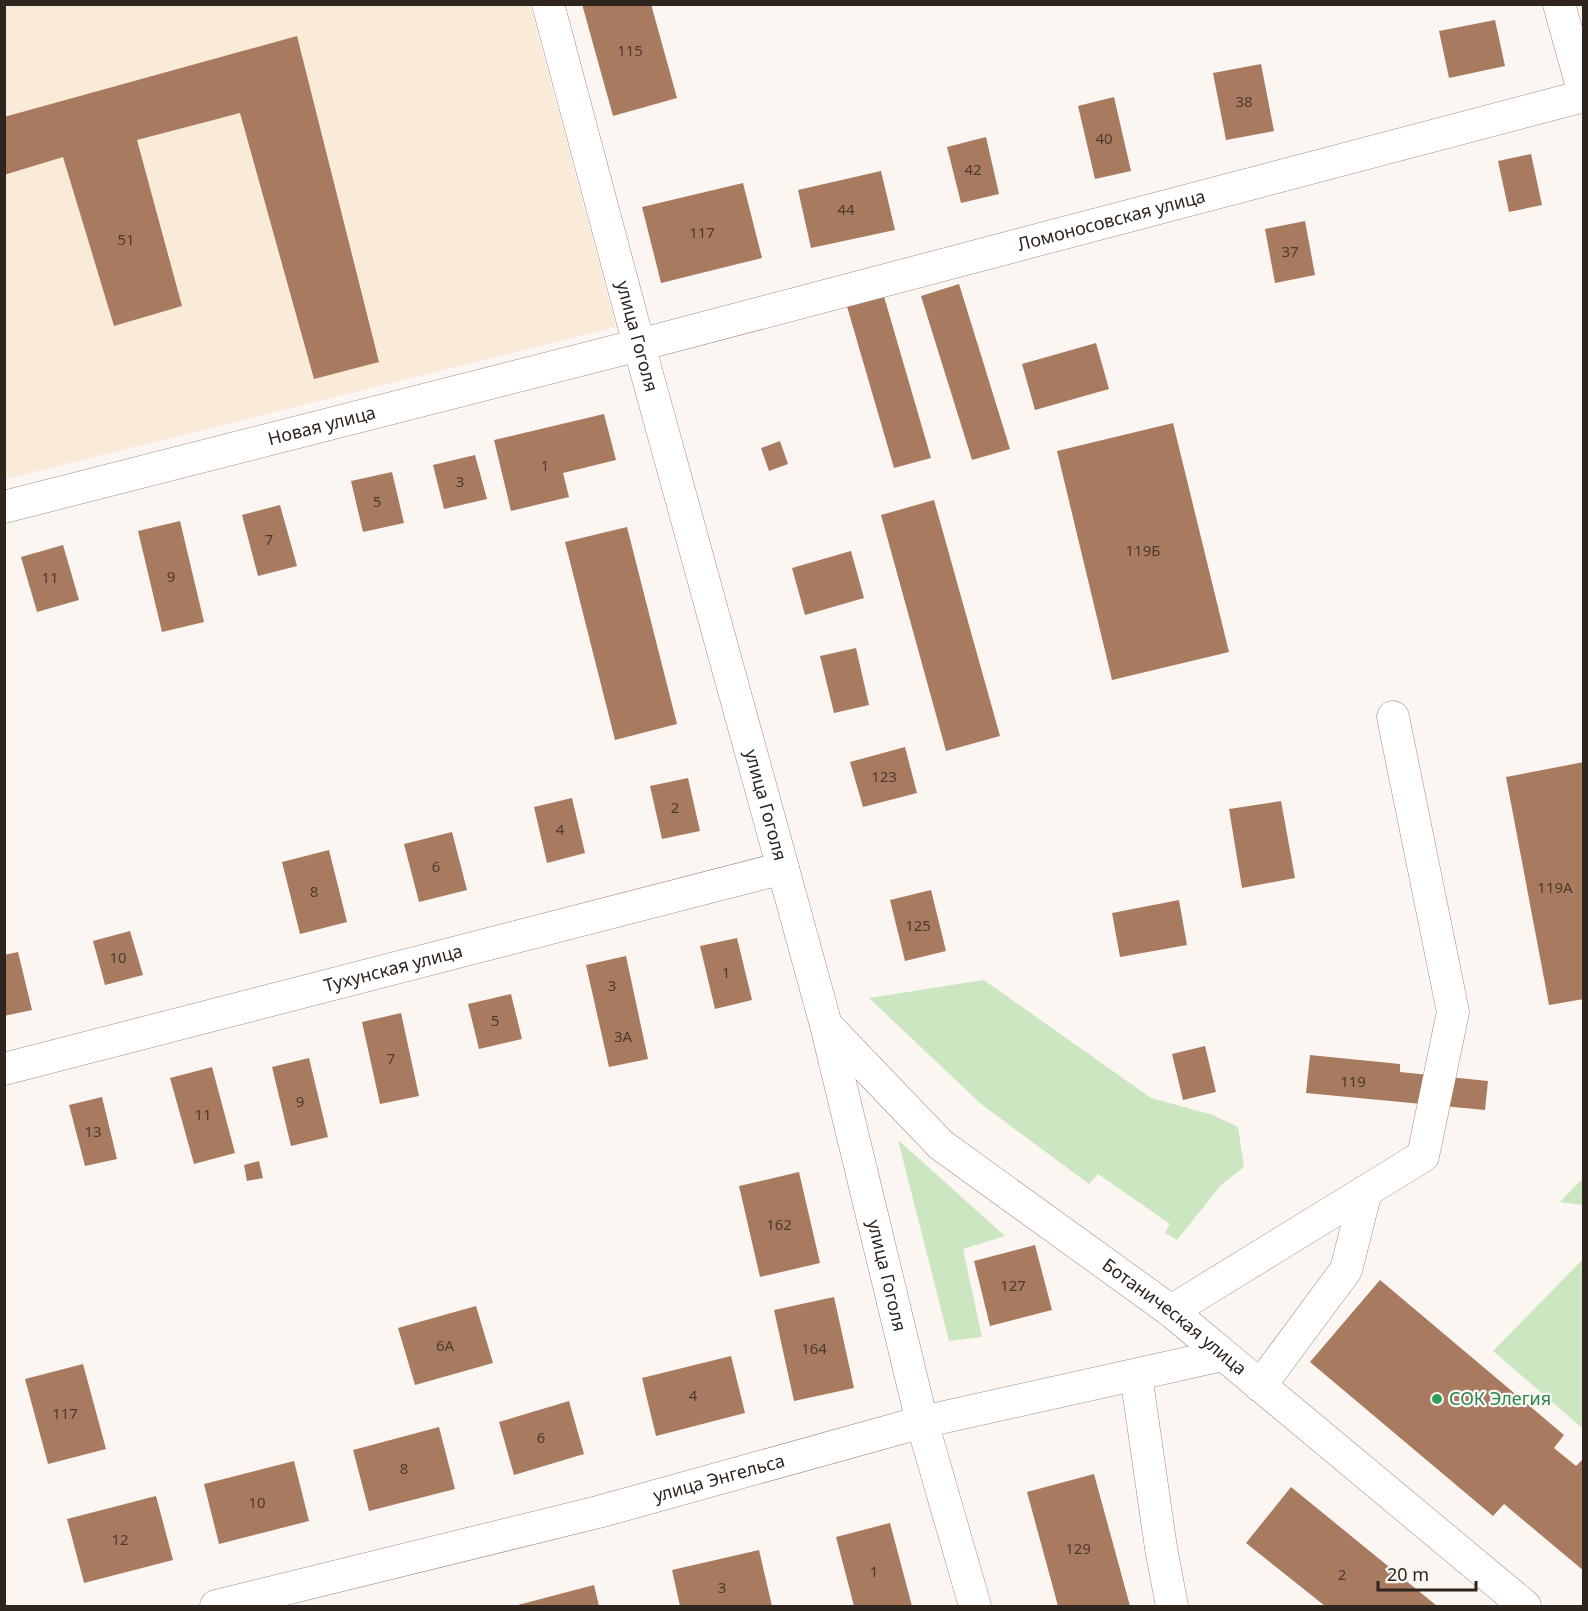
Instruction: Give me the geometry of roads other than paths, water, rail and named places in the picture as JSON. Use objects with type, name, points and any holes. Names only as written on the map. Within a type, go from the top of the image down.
[{"type":"street","name":"улица Гоголя","points":[[548,4],[826,1025],[922,1422],[975,1606]]},
{"type":"street","points":[[1559,4],[1584,95]]},
{"type":"street","name":"Ломоносовская улица","points":[[639,345],[1584,95]]},
{"type":"street","name":"Новая улица","points":[[4,507],[639,345]]},
{"type":"street","points":[[1171,1311],[1423,1156],[1453,1012],[1393,717]]},
{"type":"street","name":"Тухунская улица","points":[[4,1069],[783,868]]},
{"type":"street","name":"Ботаническая улица","points":[[826,1025],[941,1145],[1171,1311],[1525,1606]]},
{"type":"street","points":[[1260,1386],[1346,1270],[1366,1191]]},
{"type":"street","name":"улица Энгельса","points":[[216,1606],[602,1511],[922,1422],[1223,1355]]},
{"type":"street","points":[[1136,1375],[1161,1548],[1173,1606]]},
{"type":"place","name":"СОК Элегия","points":[[1437,1399]]}]
